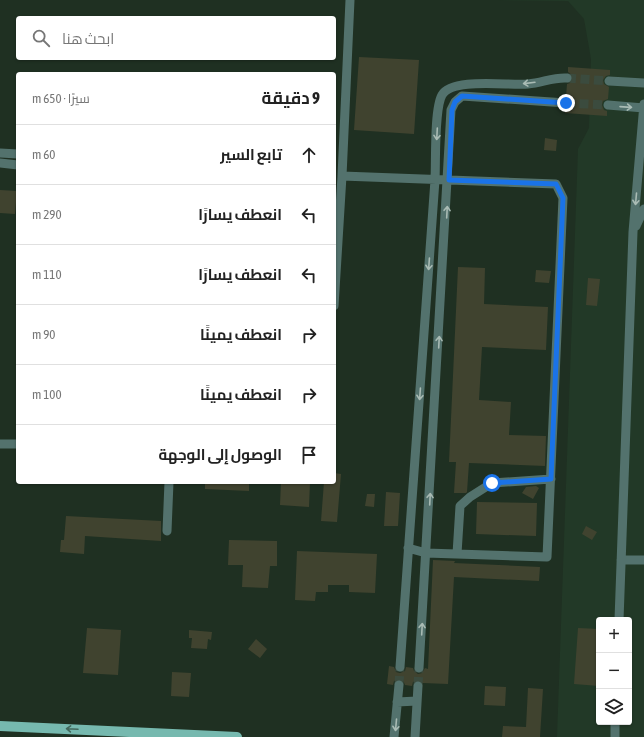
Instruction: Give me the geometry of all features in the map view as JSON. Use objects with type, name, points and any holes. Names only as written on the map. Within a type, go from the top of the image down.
[{"type":"main road","points":[[0,726],[149,736],[237,737]]},
{"type":"street","points":[[336,259],[342,176],[350,0]]},
{"type":"street","points":[[400,667],[435,180],[438,109],[442,94],[449,88],[462,85],[528,84],[558,78],[567,78]]},
{"type":"street","points":[[609,81],[644,83]]},
{"type":"street","points":[[420,668],[452,110],[455,102],[462,96],[566,103]]},
{"type":"street","points":[[619,617],[633,232],[644,104]]},
{"type":"street","points":[[608,106],[644,108]]},
{"type":"street","points":[[0,153],[16,154]]},
{"type":"street","points":[[639,161],[642,183],[644,184]]},
{"type":"street","points":[[0,164],[16,165]]},
{"type":"street","points":[[342,176],[556,184],[563,198],[547,557],[426,553],[408,548]]},
{"type":"street","points":[[633,232],[644,209]]},
{"type":"street","points":[[0,444],[16,444]]},
{"type":"street","points":[[457,554],[460,506],[470,497],[492,483],[551,479]]},
{"type":"street","points":[[167,531],[169,484]]},
{"type":"street","points":[[621,560],[644,560]]},
{"type":"street","points":[[394,737],[399,685]]},
{"type":"street","points":[[415,737],[418,686]]},
{"type":"street","points":[[397,702],[417,702]]},
{"type":"street","points":[[615,725],[615,737]]},
{"type":"shaded area","points":[[497,0],[644,0],[644,737],[557,737],[578,149],[589,128],[591,59],[584,19],[568,1]]},
{"type":"building","points":[[359,57],[419,60],[414,134],[354,130]]},
{"type":"building","points":[[568,67],[610,70],[610,75],[606,76],[603,80],[604,84],[609,87],[608,99],[603,101],[602,105],[604,110],[607,111],[607,116],[565,113],[565,109],[569,108],[572,104],[571,100],[566,97],[567,84],[570,83],[573,78],[568,72]]},
{"type":"building","points":[[545,138],[557,140],[556,151],[544,150]]},
{"type":"building","points":[[0,190],[16,191],[15,214],[0,213]]},
{"type":"building","points":[[458,267],[485,268],[484,304],[548,307],[546,350],[482,347],[479,400],[511,402],[509,435],[546,436],[545,466],[469,463],[466,493],[454,493],[456,462],[449,462]]},
{"type":"building","points":[[536,270],[551,271],[549,283],[535,282]]},
{"type":"building","points":[[588,278],[600,279],[597,306],[586,305]]},
{"type":"building","points":[[336,473],[341,474],[337,522],[321,521],[324,484],[336,484]]},
{"type":"building","points":[[205,484],[249,484],[249,491],[205,489]]},
{"type":"building","points":[[281,484],[310,484],[309,507],[280,505]]},
{"type":"building","points":[[536,486],[539,488],[533,499],[522,493],[526,487]]},
{"type":"building","points":[[386,492],[400,493],[398,526],[384,526]]},
{"type":"building","points":[[367,494],[375,494],[374,507],[365,506]]},
{"type":"building","points":[[477,502],[537,503],[536,536],[476,534]]},
{"type":"building","points":[[66,516],[161,521],[161,541],[85,536],[84,554],[60,552],[61,540],[64,540]]},
{"type":"building","points":[[586,526],[597,532],[592,540],[582,534]]},
{"type":"building","points":[[229,540],[277,541],[277,566],[270,566],[268,588],[242,587],[243,565],[228,565]]},
{"type":"building","points":[[297,551],[377,554],[375,593],[349,592],[349,585],[328,585],[328,592],[316,592],[315,601],[295,600]]},
{"type":"building","points":[[433,560],[455,561],[454,563],[540,567],[539,581],[454,577],[448,684],[423,683],[418,680],[413,682],[412,686],[405,685],[403,680],[399,679],[394,681],[393,685],[387,684],[389,666],[394,667],[396,672],[400,673],[405,671],[406,667],[413,668],[418,674],[422,673],[425,668],[428,669]]},
{"type":"building","points":[[87,628],[121,630],[118,675],[83,673]]},
{"type":"building","points":[[578,628],[596,629],[596,686],[574,684]]},
{"type":"building","points":[[189,630],[212,632],[211,640],[208,639],[207,649],[191,648],[192,638],[189,638]]},
{"type":"building","points":[[256,639],[267,649],[260,658],[248,649]]},
{"type":"building","points":[[172,672],[191,673],[189,697],[171,696]]},
{"type":"building","points":[[485,686],[506,687],[505,706],[484,705]]},
{"type":"building","points":[[528,688],[543,689],[540,737],[502,737],[503,726],[526,727]]},
{"type":"tunnel","points":[[567,78],[609,81]]},
{"type":"tunnel","points":[[566,103],[608,105]]},
{"type":"tunnel","points":[[399,685],[400,667]]},
{"type":"tunnel","points":[[418,686],[419,668]]},
{"type":"route","points":[[492,483],[551,479],[563,198],[556,184],[449,180],[452,110],[455,102],[462,96],[566,103]]}]
